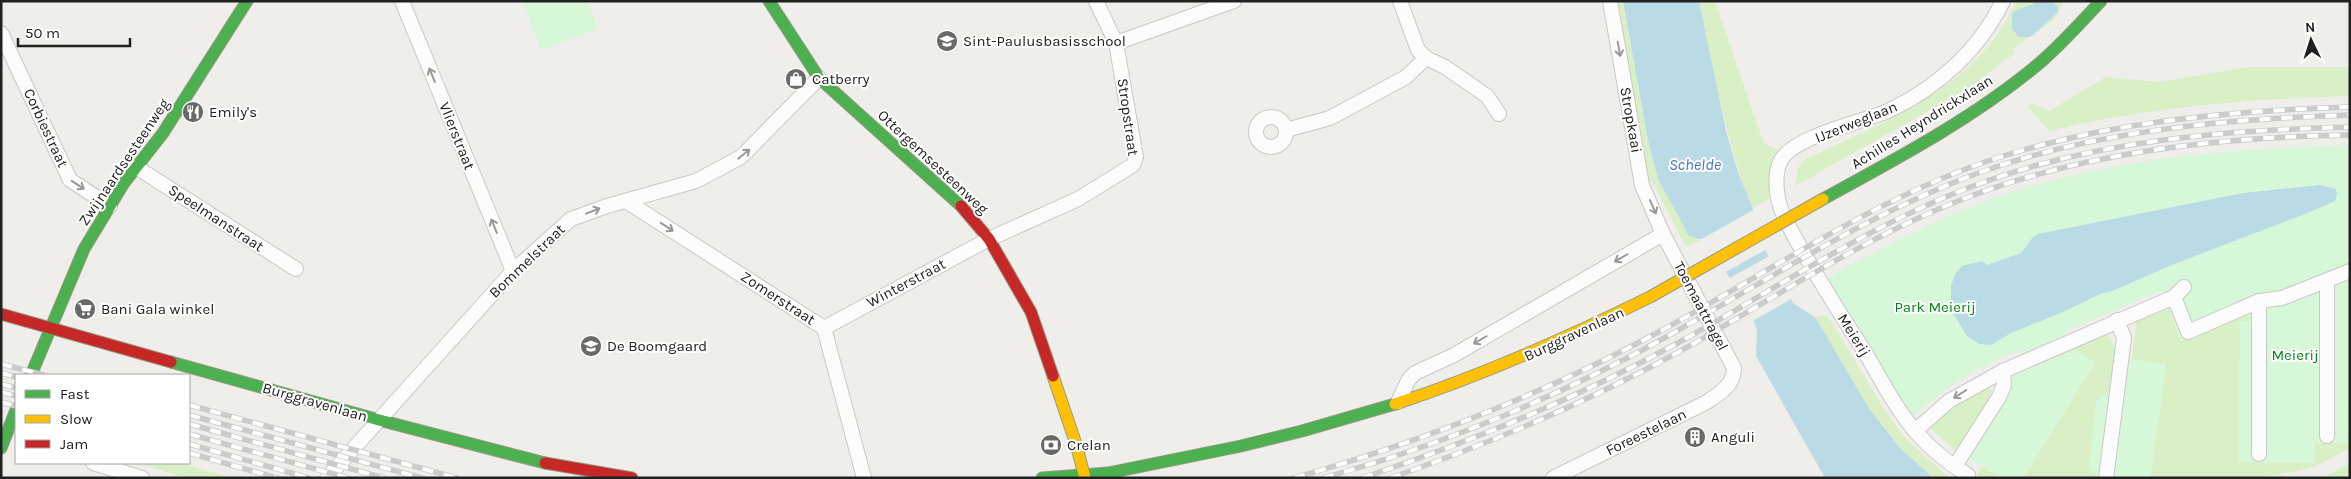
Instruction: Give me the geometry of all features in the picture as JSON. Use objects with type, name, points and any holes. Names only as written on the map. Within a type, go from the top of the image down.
[{"type":"street","name":"Zwijnaardsesteenweg","points":[[31,374],[84,248],[136,167],[163,133],[247,1]]},
{"type":"street","name":"Vlierstraat","points":[[402,1],[513,271]]},
{"type":"street","name":"Ottergemsesteenweg","points":[[769,1],[819,78],[956,200],[989,239],[1031,312],[1076,444],[1085,477]]},
{"type":"street","name":"Stropstraat","points":[[989,239],[1078,199],[1133,165],[1136,157],[1116,43],[1096,1]]},
{"type":"street","points":[[1116,43],[1234,1]]},
{"type":"street","points":[[1400,1],[1418,50],[1426,58],[1445,67],[1487,96],[1499,114]]},
{"type":"street","name":"Stropkaai","points":[[1610,1],[1642,185],[1663,234]]},
{"type":"street","name":"IJzerweglaan","points":[[1794,238],[1778,197],[1778,171],[1782,160],[1789,152],[1823,133],[1890,110],[1921,92],[1958,64],[1979,39],[2003,1]]},
{"type":"street","name":"Achilles Heyndrickxlaan","points":[[1741,244],[1907,153],[2013,83],[2043,59],[2101,1]]},
{"type":"street","name":"Corbiestraat","points":[[1,33],[70,180],[110,206]]},
{"type":"street","points":[[1286,130],[1330,118],[1406,77],[1426,58]]},
{"type":"street","name":"Bommelstraat","points":[[327,478],[513,271],[570,220],[626,201],[696,181],[741,157],[819,78]]},
{"type":"street","name":"Speelmanstraat","points":[[136,167],[296,269]]},
{"type":"street","name":"Zomerstraat","points":[[626,201],[824,328],[864,478]]},
{"type":"street","points":[[1398,402],[1409,379],[1415,373],[1454,355],[1663,234]]},
{"type":"street","name":"Toemaattragel","points":[[1663,234],[1734,368],[1734,378]]},
{"type":"street","name":"Meierij","points":[[1794,238],[1915,431],[1934,452],[1968,476]]},
{"type":"street","name":"Winterstraat","points":[[824,328],[989,239]]},
{"type":"street","name":"Burggravenlaan","points":[[1042,478],[1085,477],[1272,440],[1328,425],[1472,378],[1526,357],[1650,297],[1741,244]]},
{"type":"street","points":[[1915,431],[1949,401],[2003,371],[2179,292],[2188,332],[2258,301],[2282,298],[2350,271]]},
{"type":"street","points":[[2327,281],[2327,436]]},
{"type":"street","points":[[2258,301],[2259,454]]},
{"type":"street","name":"Burggravenlaan","points":[[1,314],[50,326],[131,349],[177,365],[379,420],[550,464],[632,478]]},
{"type":"street","points":[[2106,478],[2124,338],[2117,320]]},
{"type":"street","points":[[1955,466],[1999,398],[2004,385],[2003,371]]},
{"type":"street","name":"Foreestelaan","points":[[1553,478],[1705,403],[1725,389],[1734,378]]},
{"type":"street","points":[[6,441],[15,413]]},
{"type":"street","points":[[96,464],[142,478]]},
{"type":"green space","points":[[523,1],[587,1],[598,29],[541,50]]},
{"type":"green space","points":[[1617,1],[1623,1],[1648,140],[1658,179],[1689,236],[1701,240],[1686,247],[1652,181],[1649,181]]},
{"type":"green space","points":[[1699,1],[1715,1],[1764,144],[1777,149],[1769,175],[1769,199],[1752,208],[1728,132]]},
{"type":"green space","points":[[2016,1],[2064,1],[2054,20],[2013,49],[2015,53],[1964,91],[1795,186],[1798,168],[1804,160],[1896,116],[1926,99],[1953,80],[1978,57],[1999,31]]},
{"type":"green space","points":[[2248,67],[2350,67],[2350,96],[2275,99],[2161,110],[2049,131],[2028,107],[2032,103],[2049,111],[2106,77],[2159,82]]},
{"type":"green space","name":"Park Meierij","points":[[2350,145],[2350,350],[2347,443],[2315,443],[2315,463],[2239,462],[2240,321],[2251,321],[2251,319],[2249,316],[2244,315],[2181,341],[2161,290],[2064,332],[2071,348],[2095,362],[2023,478],[2002,478],[1957,452],[2023,349],[1993,361],[1964,377],[1912,417],[1825,280],[1901,238],[1927,226],[1980,203],[2035,185],[2112,167],[2191,156]]},
{"type":"green space","points":[[2168,306],[2181,341],[2244,315],[2249,316],[2251,321],[2240,321],[2239,462],[2315,463],[2315,443],[2347,442],[2350,350],[2350,448],[2314,467],[2263,478],[2150,478],[2166,365],[2132,360],[2137,318]]},
{"type":"green space","points":[[1827,315],[1884,409],[1905,438],[1949,478],[1933,478],[1930,476],[1900,448],[1870,410],[1815,317]]},
{"type":"green space","points":[[2105,333],[2113,345],[2115,360],[2111,391],[2097,400],[2089,467],[2099,478],[2023,478],[2095,363],[2071,348]]},
{"type":"green space","points":[[2115,357],[2166,364],[2150,478],[2099,478],[2089,467],[2097,399],[2111,391]]},
{"type":"green space","points":[[1985,388],[1991,389],[1993,394],[1957,452],[1929,427],[1954,405]]},
{"type":"green space","points":[[2350,463],[2350,478],[2322,478]]},
{"type":"green space","points":[[140,464],[184,464],[233,478],[186,478]]},
{"type":"green space","points":[[1982,466],[2002,478],[1980,478],[1976,476]]},
{"type":"water","name":"Schelde","points":[[1623,1],[1699,1],[1727,135],[1738,172],[1754,212],[1752,224],[1793,303],[1815,317],[1870,410],[1900,448],[1933,478],[1825,478],[1756,356],[1757,330],[1755,324],[1710,242],[1689,236],[1658,179],[1648,140]]},
{"type":"water","points":[[2037,1],[2052,2],[2058,7],[2058,12],[2033,35],[2019,37],[2012,29],[2012,14]]},
{"type":"water","points":[[2319,185],[2336,189],[2335,201],[2174,264],[2112,291],[2100,294],[2063,312],[2011,333],[1991,345],[1979,344],[1967,336],[1953,313],[1951,286],[1955,274],[1962,266],[1982,261],[1987,265],[2021,253],[2033,237],[2038,234],[2243,193]]},
{"type":"pier","points":[[1755,209],[1754,224],[1767,249],[1724,273],[1708,244],[1698,241]]},
{"type":"pier","points":[[1771,255],[1793,298],[1751,322],[1728,279]]},
{"type":"railway","points":[[1294,478],[1343,464],[1438,431],[1532,394],[1578,373],[1668,327],[1862,216],[1902,196],[1985,162],[2029,148],[2074,137],[2165,121],[2258,112],[2350,107]]},
{"type":"railway","points":[[1323,478],[1414,450],[1504,416],[1548,396],[1633,355],[1865,224],[1944,187],[1984,171],[2028,157],[2118,136],[2211,124],[2350,115]]},
{"type":"railway","points":[[1362,478],[1443,450],[1522,418],[1600,383],[1714,323],[1867,235],[1906,215],[1987,181],[2075,156],[2166,140],[2258,131],[2350,127]]},
{"type":"railway","points":[[1390,478],[1503,436],[1613,386],[1684,349],[1847,254],[1914,220],[1996,187],[2045,172],[2145,151],[2248,139],[2350,135]]},
{"type":"railway","points":[[1,364],[40,374]]},
{"type":"railway","points":[[1,373],[15,377]]},
{"type":"railway","points":[[1,384],[15,388]]},
{"type":"railway","points":[[1,392],[15,396]]},
{"type":"railway","points":[[1,402],[15,406]]},
{"type":"railway","points":[[190,405],[457,478]]},
{"type":"railway","points":[[190,415],[422,478]]},
{"type":"railway","points":[[190,424],[384,478]]},
{"type":"railway","points":[[190,434],[348,478]]},
{"type":"railway","points":[[190,444],[309,478]]},
{"type":"railway","points":[[190,453],[277,478]]},
{"type":"traffic: fast","points":[[31,374],[84,249],[124,183],[163,133],[247,1]]},
{"type":"traffic: fast","points":[[769,1],[819,78],[961,206]]},
{"type":"traffic: fast","points":[[1823,199],[1933,137],[1986,104],[2045,58],[2101,1]]},
{"type":"traffic: fast","points":[[171,362],[379,420],[545,463]]},
{"type":"traffic: fast","points":[[1042,478],[1108,473],[1241,446],[1302,431],[1395,404]]},
{"type":"traffic: fast","points":[[1,448],[15,413]]},
{"type":"traffic: slow","points":[[1650,297],[1823,199]]},
{"type":"traffic: slow","points":[[1395,404],[1460,381],[1524,355],[1650,297]]},
{"type":"traffic: slow","points":[[1053,376],[1076,444],[1085,478]]},
{"type":"traffic: jam","points":[[961,206],[989,239],[1031,312],[1053,376]]},
{"type":"traffic: jam","points":[[1,314],[171,362]]},
{"type":"traffic: jam","points":[[545,463],[632,478]]},
{"type":"place","name":"Sint-Paulusbasisschool","points":[[947,41]]},
{"type":"place","name":"Catberry","points":[[796,79]]},
{"type":"place","name":"Emily's","points":[[193,112]]},
{"type":"place","name":"Bani Gala winkel","points":[[85,309]]},
{"type":"place","name":"De Boomgaard","points":[[591,346]]},
{"type":"place","name":"Anguli","points":[[1695,437]]},
{"type":"place","name":"Crelan","points":[[1051,445]]}]
